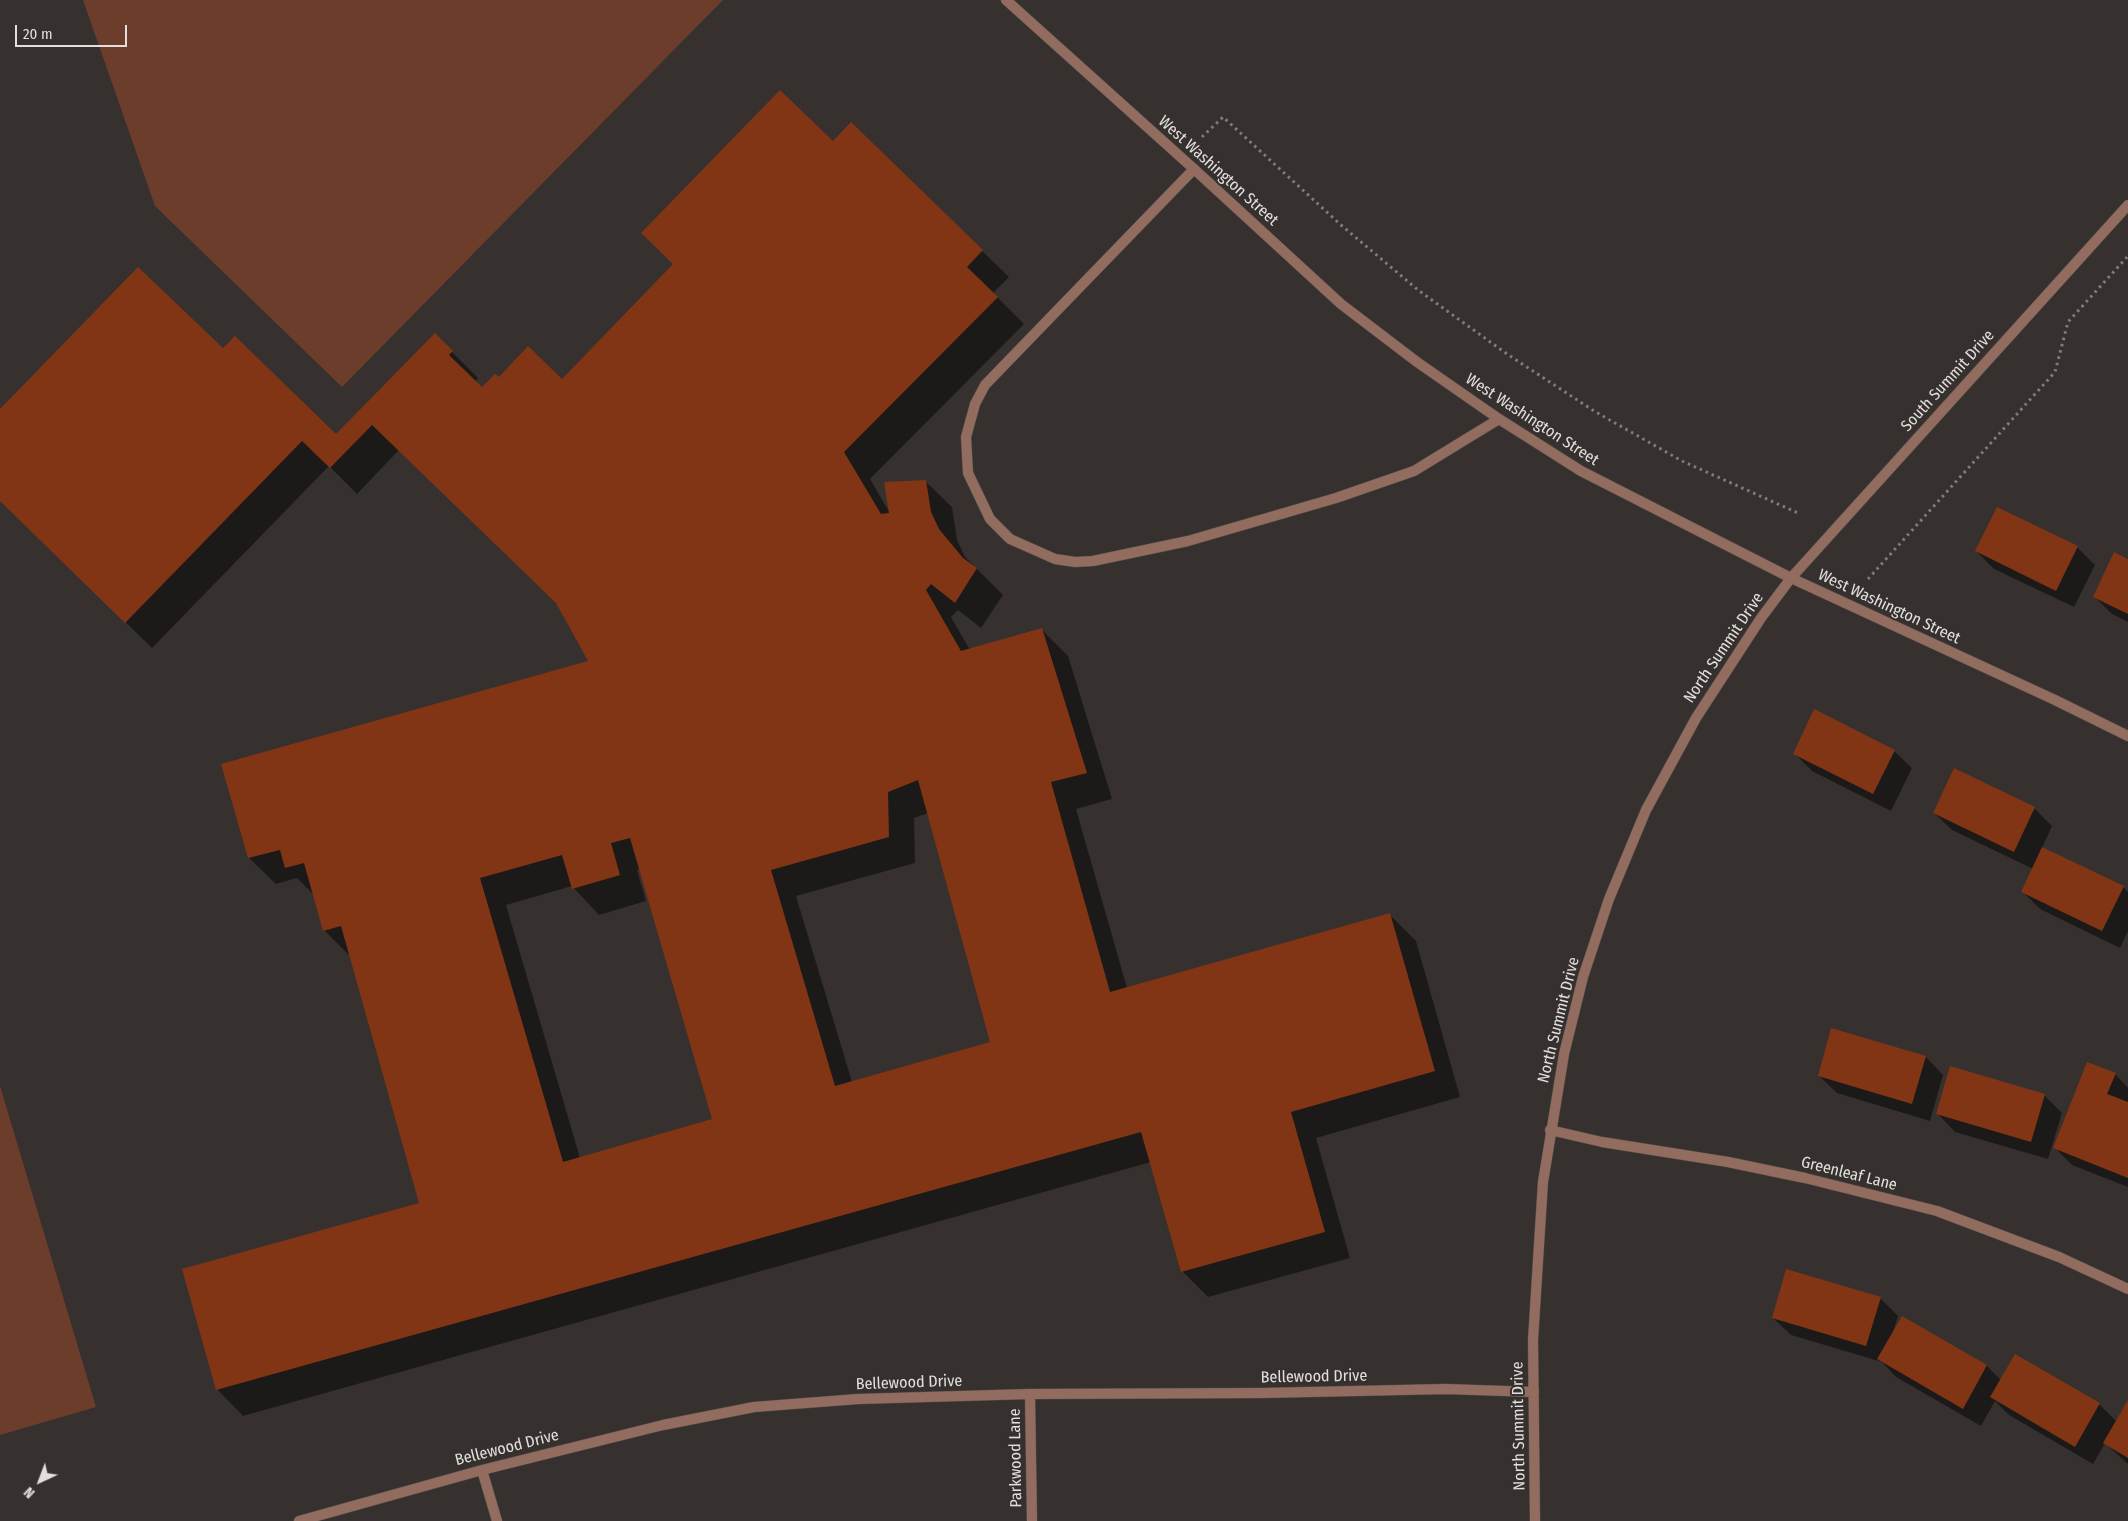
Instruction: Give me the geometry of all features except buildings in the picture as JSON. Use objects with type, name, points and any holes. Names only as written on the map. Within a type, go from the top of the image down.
[{"type":"street","name":"West Washington Street","points":[[1006,0],[1194,168],[1341,304],[1417,362],[1499,419],[1581,471],[1791,578],[2055,700],[2128,736]]},
{"type":"street","points":[[1194,168],[985,385],[974,404],[966,437],[968,473],[990,520],[1010,539],[1055,559],[1075,562],[1093,561],[1188,541],[1336,498],[1414,471],[1499,419]]},
{"type":"street","name":"South Summit Drive","points":[[1791,578],[2128,204]]},
{"type":"street","name":"North Summit Drive","points":[[1535,1521],[1533,1340],[1543,1182],[1550,1130],[1564,1054],[1583,977],[1609,899],[1646,810],[1696,718],[1761,618],[1791,578]]},
{"type":"street","name":"Greenleaf Lane","points":[[1550,1130],[1602,1142],[1728,1162],[1805,1178],[1937,1211],[2059,1257],[2128,1289]]},
{"type":"street","name":"Bellewood Drive","points":[[299,1521],[482,1470],[663,1424],[754,1407],[858,1399],[1030,1394],[1263,1393],[1446,1389],[1534,1392]]},
{"type":"street","name":"Parkwood Lane","points":[[1030,1394],[1032,1521]]},
{"type":"street","points":[[482,1470],[496,1521]]},
{"type":"path","points":[[1202,137],[1223,117],[1341,225],[1418,290],[1507,354],[1594,411],[1682,461],[1798,513]]},
{"type":"path","points":[[1868,579],[2054,372],[2068,322],[2128,256]]},
{"type":"shaded area","points":[[83,0],[723,0],[342,387],[155,206]]},
{"type":"shaded area","points":[[0,1086],[96,1407],[0,1435]]}]
